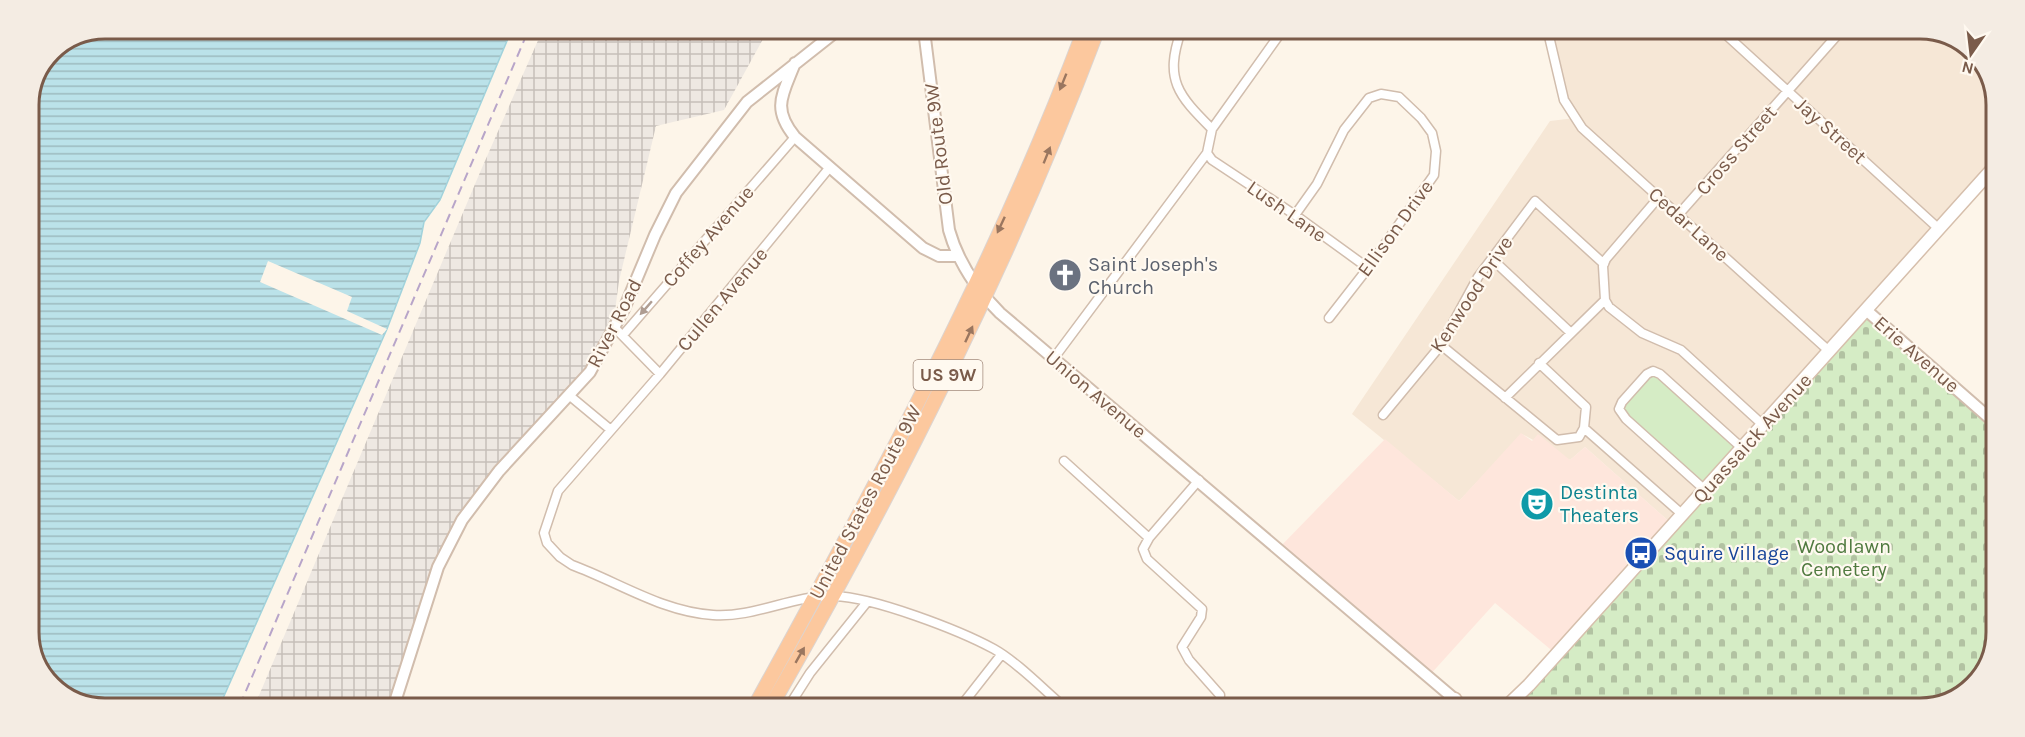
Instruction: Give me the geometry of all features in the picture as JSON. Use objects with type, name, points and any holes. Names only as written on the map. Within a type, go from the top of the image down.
[{"type":"highway","name":"United States Route 9W","points":[[759,698],[876,484],[974,284],[1042,134],[1081,39]]},
{"type":"highway","name":"United States Route 9W","points":[[776,698],[834,596],[910,452],[986,298],[1040,174],[1094,39]]},
{"type":"main road","name":"Quassaick Avenue","points":[[1515,698],[1683,515],[1986,176]]},
{"type":"street","name":"River Road","points":[[396,698],[438,567],[462,520],[499,471],[590,372],[624,309],[661,222],[685,180],[747,102],[826,39]]},
{"type":"street","name":"Old Route 9W","points":[[925,39],[946,213],[958,256]]},
{"type":"street","points":[[1179,39],[1172,65],[1174,81],[1186,104],[1212,129]]},
{"type":"street","points":[[1054,358],[1207,153],[1212,129],[1276,39]]},
{"type":"street","name":"Cedar Lane","points":[[1550,39],[1561,90],[1570,113],[1582,128],[1829,351]]},
{"type":"street","name":"Jay Street","points":[[1731,39],[1939,229]]},
{"type":"street","name":"Cross Street","points":[[1679,214],[1834,39]]},
{"type":"street","points":[[795,63],[780,110],[783,121],[795,137],[925,249],[939,256],[958,256]]},
{"type":"street","name":"Ellison Drive","points":[[1295,215],[1317,184],[1344,130],[1364,103],[1374,95],[1399,97],[1421,118],[1432,134],[1437,167],[1426,189],[1329,318]]},
{"type":"street","name":"Coffey Avenue","points":[[623,335],[795,137]]},
{"type":"street","name":"Lush Lane","points":[[1207,153],[1212,160],[1295,215],[1368,268]]},
{"type":"street","name":"Cullen Avenue","points":[[830,167],[660,374],[558,491],[544,533],[547,543],[560,557],[664,605],[702,614],[743,613],[834,596],[867,602],[917,617],[995,649],[1053,698]]},
{"type":"street","points":[[1659,197],[1604,264],[1605,300],[1609,307],[1642,333],[1681,350],[1763,425]]},
{"type":"street","name":"Kenwood Drive","points":[[1383,415],[1441,345],[1465,297],[1535,201],[1604,264]]},
{"type":"street","name":"Union Avenue","points":[[958,256],[974,284],[986,298],[1451,698]]},
{"type":"street","points":[[1492,259],[1571,333]]},
{"type":"street","points":[[1505,398],[1605,300]]},
{"type":"street","name":"Erie Avenue","points":[[1866,310],[1986,415]]},
{"type":"street","points":[[613,326],[660,374]]},
{"type":"street","points":[[1441,345],[1557,440],[1579,437],[1587,415],[1584,404],[1539,363]]},
{"type":"street","points":[[1705,490],[1626,419],[1619,409],[1622,402],[1653,371],[1660,374],[1742,448]]},
{"type":"street","points":[[570,396],[611,430]]},
{"type":"street","points":[[1584,428],[1683,515]]},
{"type":"street","points":[[1064,461],[1149,538]]},
{"type":"street","points":[[1199,480],[1149,538],[1143,549],[1147,559],[1202,609],[1201,617],[1182,647],[1189,660],[1220,695],[1220,698]]},
{"type":"street","points":[[794,698],[810,673],[867,602]]},
{"type":"street","points":[[967,698],[1001,655]]},
{"type":"shaded area","points":[[539,39],[763,39],[724,110],[656,126],[619,281],[613,326],[570,396],[462,520],[438,567],[396,698],[258,698]]},
{"type":"shaded area","points":[[1550,39],[1933,40],[1957,50],[1967,58],[1983,84],[1986,101],[1986,176],[1673,525],[1585,447],[1570,460],[1522,434],[1459,501],[1352,414],[1550,121],[1575,118],[1561,90]]},
{"type":"shaded area","points":[[1521,433],[1532,441],[1538,434],[1570,460],[1585,447],[1673,525],[1556,654],[1495,603],[1428,677],[1279,548],[1385,439],[1459,501]]},
{"type":"green space","name":"Woodlawn Cemetery","points":[[1866,310],[1986,416],[1986,632],[1983,653],[1977,665],[1967,679],[1957,687],[1937,696],[1920,698],[1513,698]]},
{"type":"green space","points":[[1653,371],[1742,448],[1705,490],[1620,412],[1622,402]]},
{"type":"water","points":[[105,39],[508,39],[440,200],[424,222],[420,243],[387,329],[223,698],[92,697],[61,682],[42,653],[39,636],[39,105],[44,80],[58,58],[80,44]]},
{"type":"pier","points":[[268,261],[352,297],[347,311],[387,329],[382,335],[260,282]]},
{"type":"railway","points":[[243,698],[525,39]]},
{"type":"place","name":"Saint Joseph's Church","points":[[1065,275]]},
{"type":"place","name":"Destinta Theaters","points":[[1537,504]]},
{"type":"place","name":"Squire Village","points":[[1641,553]]}]
